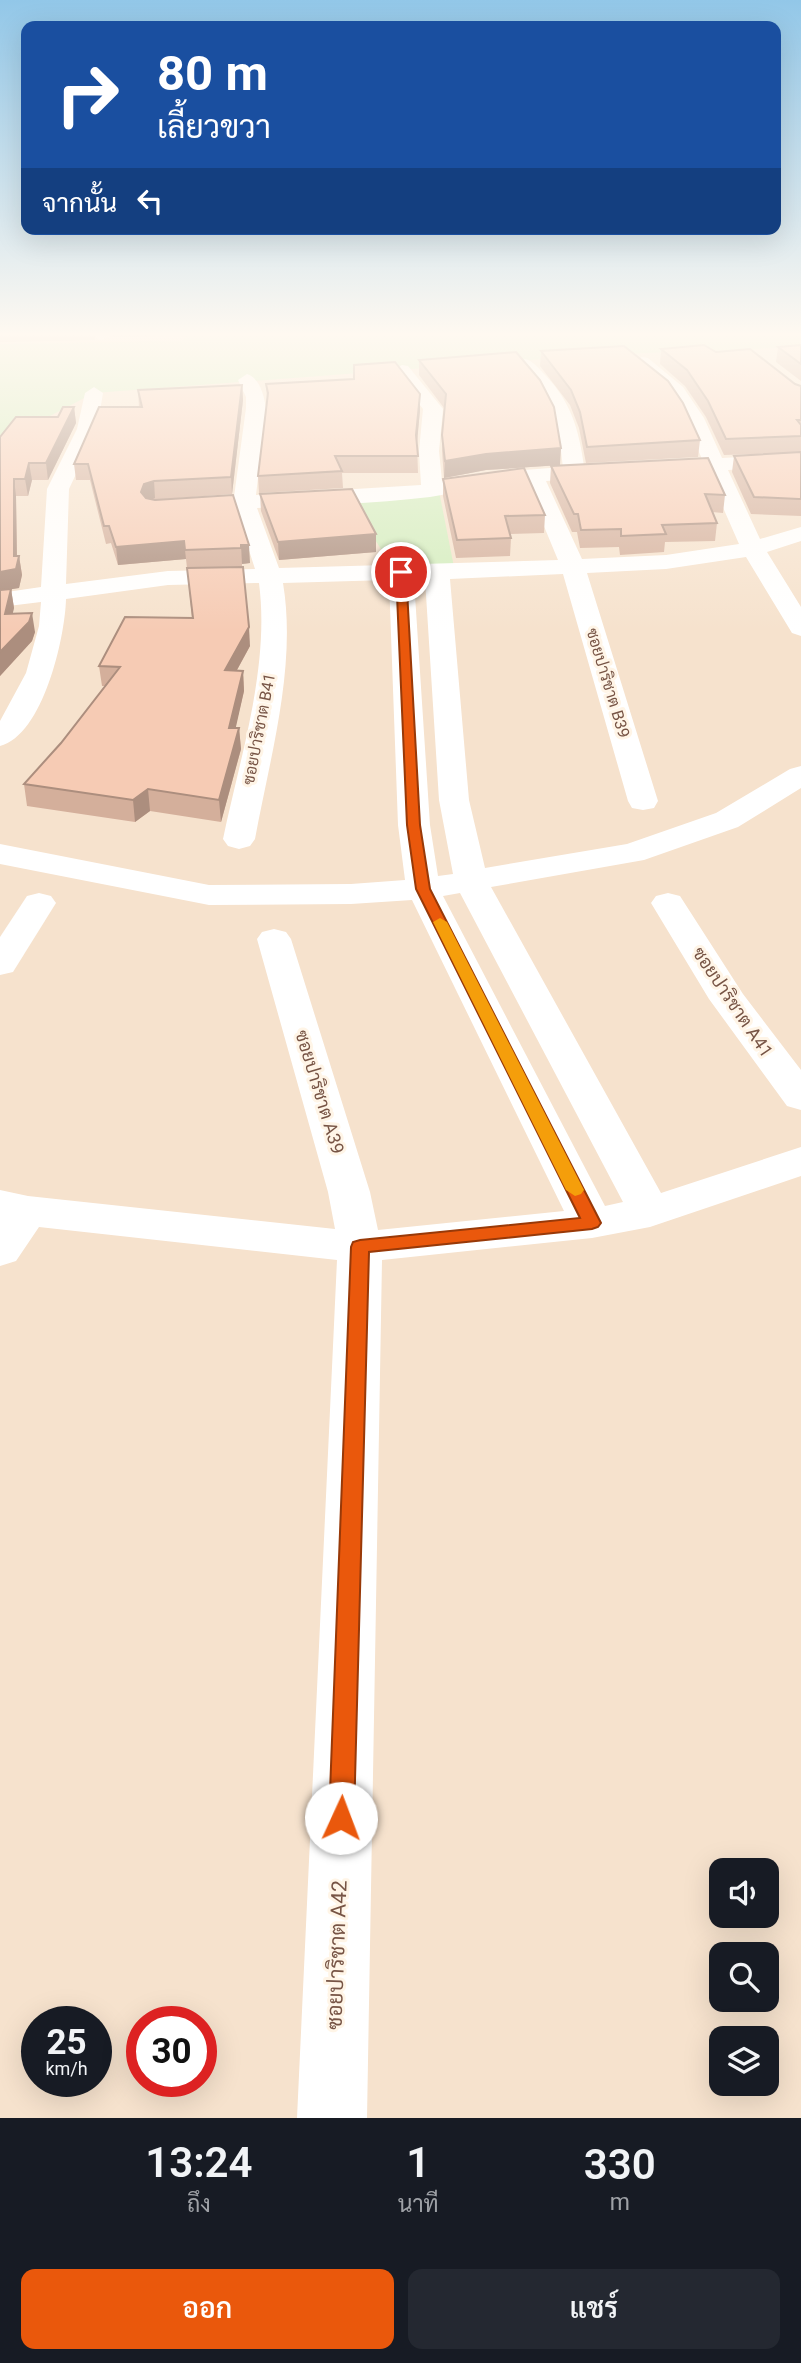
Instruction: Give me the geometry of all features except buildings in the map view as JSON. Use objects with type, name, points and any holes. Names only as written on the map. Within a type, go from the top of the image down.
[{"type":"street","points":[[0,737],[14,723],[40,673],[52,626],[58,489],[86,434]]},
{"type":"street","points":[[244,502],[253,434]]},
{"type":"street","points":[[431,434],[432,490]]},
{"type":"street","points":[[569,434],[574,472]]},
{"type":"street","points":[[700,434],[753,550],[801,628]]},
{"type":"street","points":[[156,508],[344,498],[432,490],[486,479],[533,475],[801,460]]},
{"type":"street","name":"ซอยปาริชาต B39","points":[[533,475],[573,566],[643,801]]},
{"type":"street","name":"ซอยปาริชาต B41","points":[[239,839],[270,685],[275,610],[270,577],[244,502]]},
{"type":"street","points":[[0,600],[168,578],[436,572],[666,562],[753,550],[801,534]]},
{"type":"street","points":[[401,572],[414,825],[423,889],[592,1223]]},
{"type":"street","points":[[436,572],[453,800],[471,881],[650,1212]]},
{"type":"street","points":[[0,854],[209,895],[351,894],[423,889],[633,853],[727,820],[801,775]]},
{"type":"street","points":[[0,964],[39,903]]},
{"type":"street","name":"ซอยปาริชาต A41","points":[[668,904],[727,999],[801,1097]]},
{"type":"street","name":"ซอยปาริชาต A39","points":[[274,939],[349,1192],[360,1247]]},
{"type":"street","points":[[0,1250],[14,1208],[360,1247],[592,1223],[650,1212],[801,1161]]},
{"type":"street","name":"ซอยปาริชาต A42","points":[[332,2118],[360,1247]]},
{"type":"shaded area","points":[[0,434],[801,434],[801,2118],[0,2118]]},
{"type":"green space","points":[[439,491],[454,567],[392,566],[350,501]]},
{"type":"slow traffic","points":[[440,922],[575,1190]]},
{"type":"route","points":[[341,1818],[360,1247],[592,1223],[423,889],[414,825],[401,572]]}]
